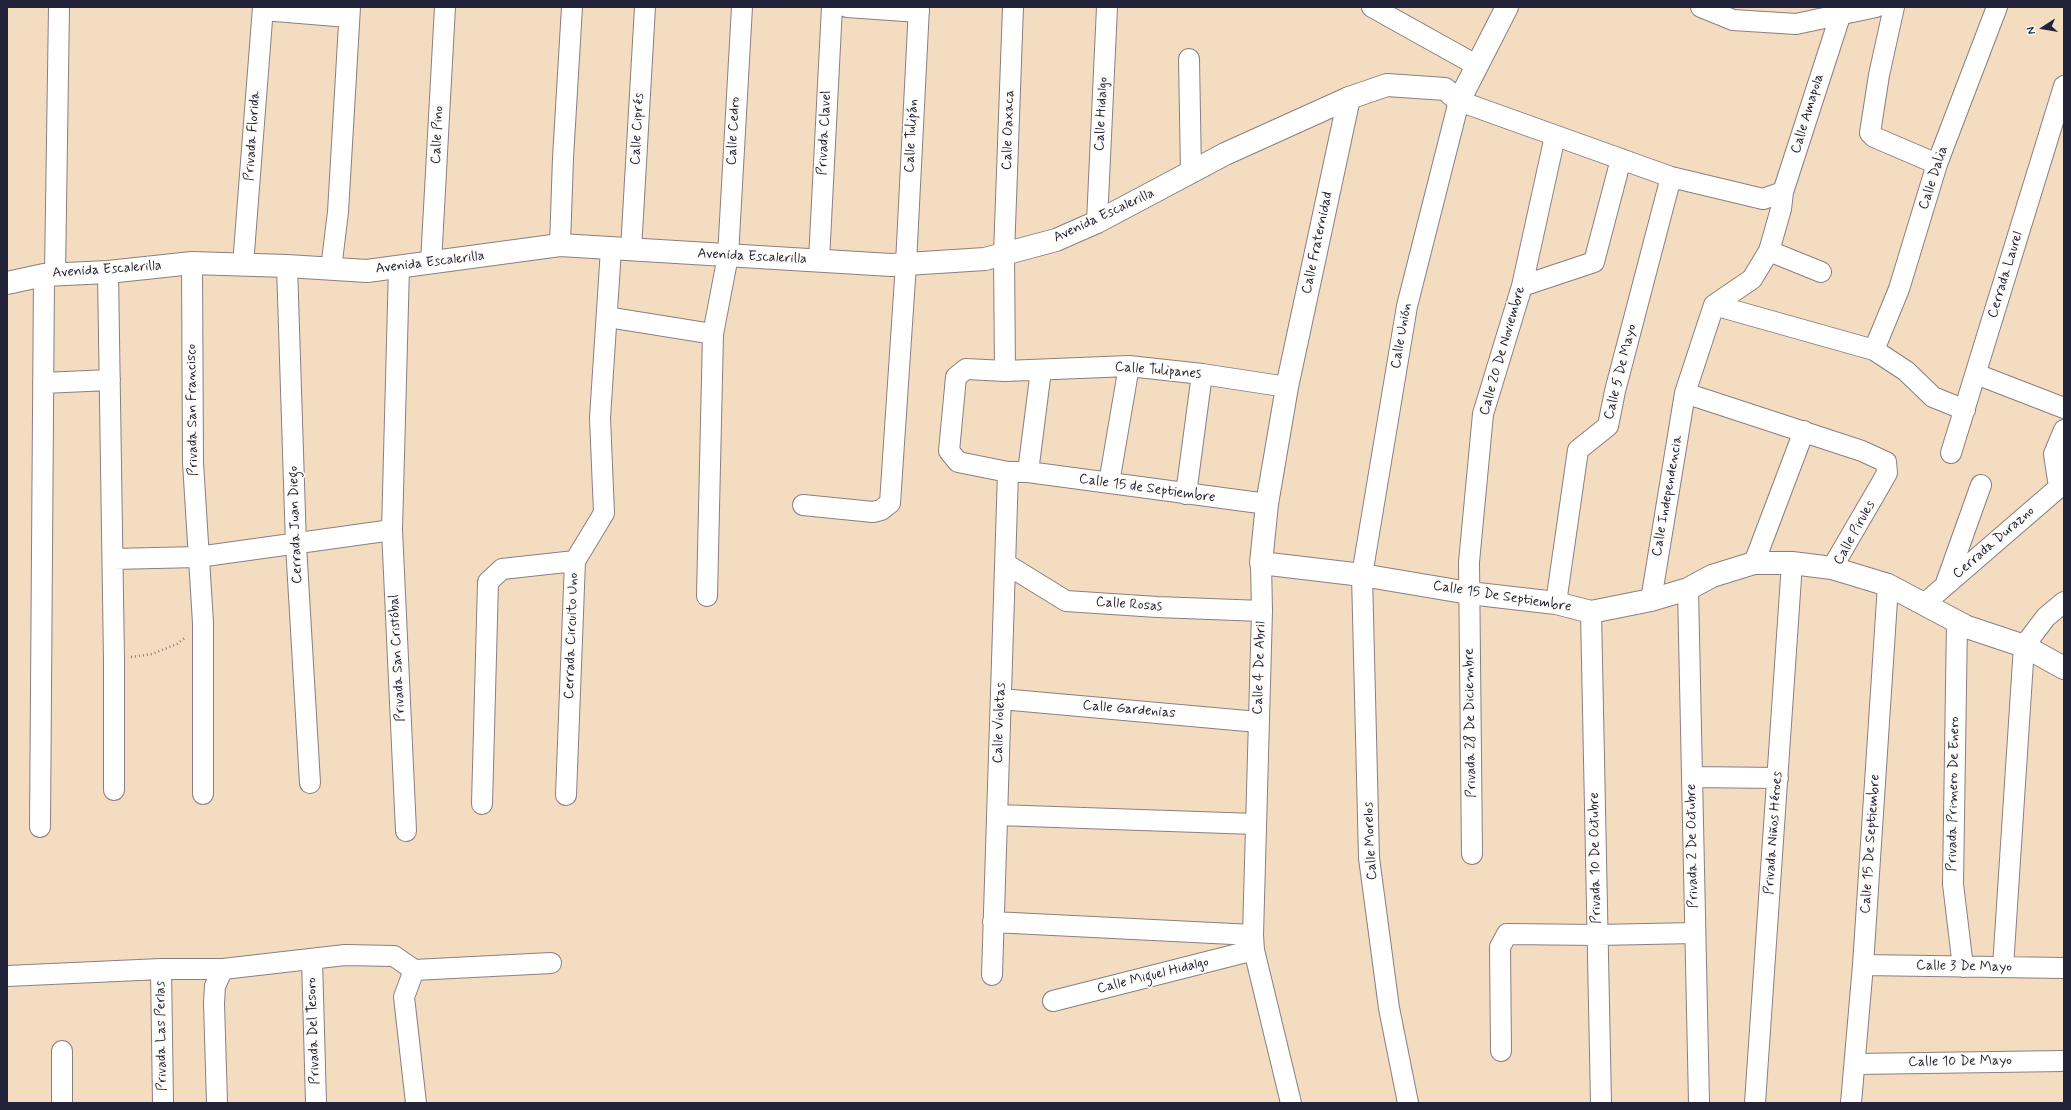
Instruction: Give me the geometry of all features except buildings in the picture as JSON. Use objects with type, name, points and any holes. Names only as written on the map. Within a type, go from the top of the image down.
[{"type":"main road","points":[[1459,101],[1476,65],[1507,7]]},
{"type":"main road","name":"Avenida Escalerilla","points":[[7,283],[49,275],[108,272],[192,263],[287,266],[367,271],[560,245],[621,250],[891,265],[985,259],[1056,240],[1097,222],[1225,154],[1349,98],[1387,85],[1445,89],[1459,101]]},
{"type":"main road","name":"Calle Fraternidad","points":[[1287,387],[1349,98]]},
{"type":"main road","name":"Calle 4 De Abril","points":[[1261,563],[1267,504],[1287,387]]},
{"type":"main road","name":"Calle 15 De Septiembre","points":[[1261,563],[1362,575],[1469,593],[1556,603],[1591,612],[1650,600],[1688,589],[1712,576],[1754,563],[1792,563],[1832,568]]},
{"type":"main road","name":"Calle Pirules","points":[[1832,568],[1888,585],[1957,621],[2024,646],[2064,668]]},
{"type":"street","points":[[40,827],[43,383],[49,275],[59,7]]},
{"type":"street","name":"Calle Pino","points":[[431,263],[445,7]]},
{"type":"street","points":[[560,245],[563,158],[572,7]]},
{"type":"street","name":"Calle Ciprés","points":[[607,317],[621,250],[645,7]]},
{"type":"street","name":"Calle Cedro","points":[[707,596],[714,334],[728,256],[742,7]]},
{"type":"street","name":"Privada Clavel","points":[[819,260],[832,7]]},
{"type":"street","points":[[847,7],[919,10]]},
{"type":"street","name":"Calle Oaxaca","points":[[1005,371],[1004,254],[1013,7]]},
{"type":"street","name":"Calle Hidalgo","points":[[1097,222],[1107,7]]},
{"type":"street","points":[[1372,7],[1476,65]]},
{"type":"street","points":[[1701,7],[1796,24],[1841,12],[1876,7]]},
{"type":"street","points":[[1894,7],[1879,75],[1870,133],[1874,137],[1937,164]]},
{"type":"street","name":"Calle Dalia","points":[[1874,350],[1899,289],[1937,164],[1997,7]]},
{"type":"street","points":[[263,8],[349,12],[338,212],[331,269]]},
{"type":"street","name":"Privada Florida","points":[[243,265],[263,8]]},
{"type":"street","name":"Calle Tulipán","points":[[803,505],[873,512],[881,510],[890,503],[906,264],[919,10]]},
{"type":"street","name":"Calle Amapola","points":[[1714,305],[1752,279],[1769,251],[1781,209],[1783,192],[1841,12]]},
{"type":"street","points":[[1189,59],[1191,173]]},
{"type":"street","name":"Cerrada Laurel","points":[[1976,374],[2064,86]]},
{"type":"street","points":[[1459,101],[1671,177],[1764,199],[1783,192]]},
{"type":"street","name":"Calle Unión","points":[[1362,575],[1406,306],[1459,101]]},
{"type":"street","name":"Calle 20 De Noviembre","points":[[1469,593],[1469,562],[1483,414],[1522,286],[1555,136]]},
{"type":"street","points":[[1522,286],[1594,262],[1621,159]]},
{"type":"street","name":"Calle 5 De Mayo","points":[[1556,603],[1578,450],[1608,426],[1615,391],[1671,177]]},
{"type":"street","points":[[1769,251],[1821,272]]},
{"type":"street","name":"Privada San Francisco","points":[[192,263],[193,463],[203,623],[203,794]]},
{"type":"street","name":"Cerrada Juan Diego","points":[[287,266],[296,545],[310,784]]},
{"type":"street","name":"Privada San Cristóbal","points":[[399,267],[392,484],[392,530],[406,831]]},
{"type":"street","points":[[108,272],[113,559],[114,790]]},
{"type":"street","points":[[1714,305],[1874,350],[1906,371],[1933,398],[1964,410]]},
{"type":"street","name":"Calle Independencia","points":[[1650,600],[1685,393],[1714,305]]},
{"type":"street","points":[[607,317],[714,334]]},
{"type":"street","name":"Cerrada Circuito Uno","points":[[566,795],[575,561],[604,513],[600,418],[607,317]]},
{"type":"street","points":[[1109,484],[1129,366]]},
{"type":"street","name":"Calle Tulipanes","points":[[1008,472],[958,462],[949,450],[956,377],[966,369],[1005,371],[1129,366],[1202,374],[1287,387]]},
{"type":"street","points":[[1008,472],[1028,472],[1041,370]]},
{"type":"street","points":[[1186,494],[1202,374]]},
{"type":"street","points":[[1951,453],[1976,374],[2064,408]]},
{"type":"street","points":[[43,383],[110,380]]},
{"type":"street","name":"Calle Pirules","points":[[1685,393],[1804,431],[1862,451],[1886,462],[1888,467],[1887,473],[1877,493],[1832,568]]},
{"type":"street","points":[[2061,485],[2054,454],[2064,430]]},
{"type":"street","points":[[1754,563],[1804,431]]},
{"type":"street","name":"Calle Violetas","points":[[992,975],[1008,472]]},
{"type":"street","name":"Calle 15 de Septiembre","points":[[1028,472],[1267,504]]},
{"type":"street","points":[[1945,585],[1981,485]]},
{"type":"street","name":"Cerrada Durazno","points":[[1924,604],[2061,485]]},
{"type":"street","points":[[113,559],[198,557],[296,545],[392,530]]},
{"type":"street","points":[[482,804],[488,582],[502,569],[575,561]]},
{"type":"street","name":"Calle 4 De Abril","points":[[1261,563],[1262,611],[1255,824],[1254,943],[1291,1103]]},
{"type":"street","name":"Privada Niños Héroes","points":[[1755,1103],[1792,563]]},
{"type":"street","name":"Calle Rosas","points":[[1006,564],[1066,601],[1157,608],[1262,611]]},
{"type":"street","name":"Calle Morelos","points":[[1362,575],[1370,858],[1389,1008],[1408,1103]]},
{"type":"street","name":"Calle 15 De Septiembre","points":[[1851,1103],[1856,1064],[1888,585]]},
{"type":"street","name":"Privada 2 De Octubre","points":[[1688,589],[1698,1103]]},
{"type":"street","name":"Privada 28 De Diciembre","points":[[1469,593],[1472,854]]},
{"type":"street","points":[[2003,967],[2024,646],[2046,617],[2064,602]]},
{"type":"street","name":"Privada 10 De Octubre","points":[[1591,612],[1600,1103]]},
{"type":"street","name":"Privada Primero De Enero","points":[[1957,621],[1953,884],[1963,966]]},
{"type":"street","name":"Calle Gardenias","points":[[1001,699],[1258,722]]},
{"type":"street","points":[[1692,777],[1778,778]]},
{"type":"street","points":[[998,815],[1255,824]]},
{"type":"street","points":[[993,922],[1254,943]]},
{"type":"street","points":[[1501,1051],[1500,947],[1507,934],[1597,935],[1695,933]]},
{"type":"street","name":"Calle Miguel Hidalgo","points":[[1053,1001],[1254,943]]},
{"type":"street","points":[[7,976],[161,969],[223,969],[312,960],[345,955],[394,956],[414,970],[551,962]]},
{"type":"street","name":"Privada Del Tesoro","points":[[312,960],[316,1103]]},
{"type":"street","name":"Calle 3 De Mayo","points":[[1863,965],[2064,968]]},
{"type":"street","name":"Privada Las Perlas","points":[[161,969],[163,1103]]},
{"type":"street","points":[[217,1103],[214,1003],[215,986],[223,969]]},
{"type":"street","points":[[414,970],[404,998],[416,1103]]},
{"type":"street","points":[[62,1051],[62,1103]]},
{"type":"street","name":"Calle 10 De Mayo","points":[[1856,1064],[2064,1061]]},
{"type":"path","points":[[114,660],[152,654],[177,644],[203,623]]}]
